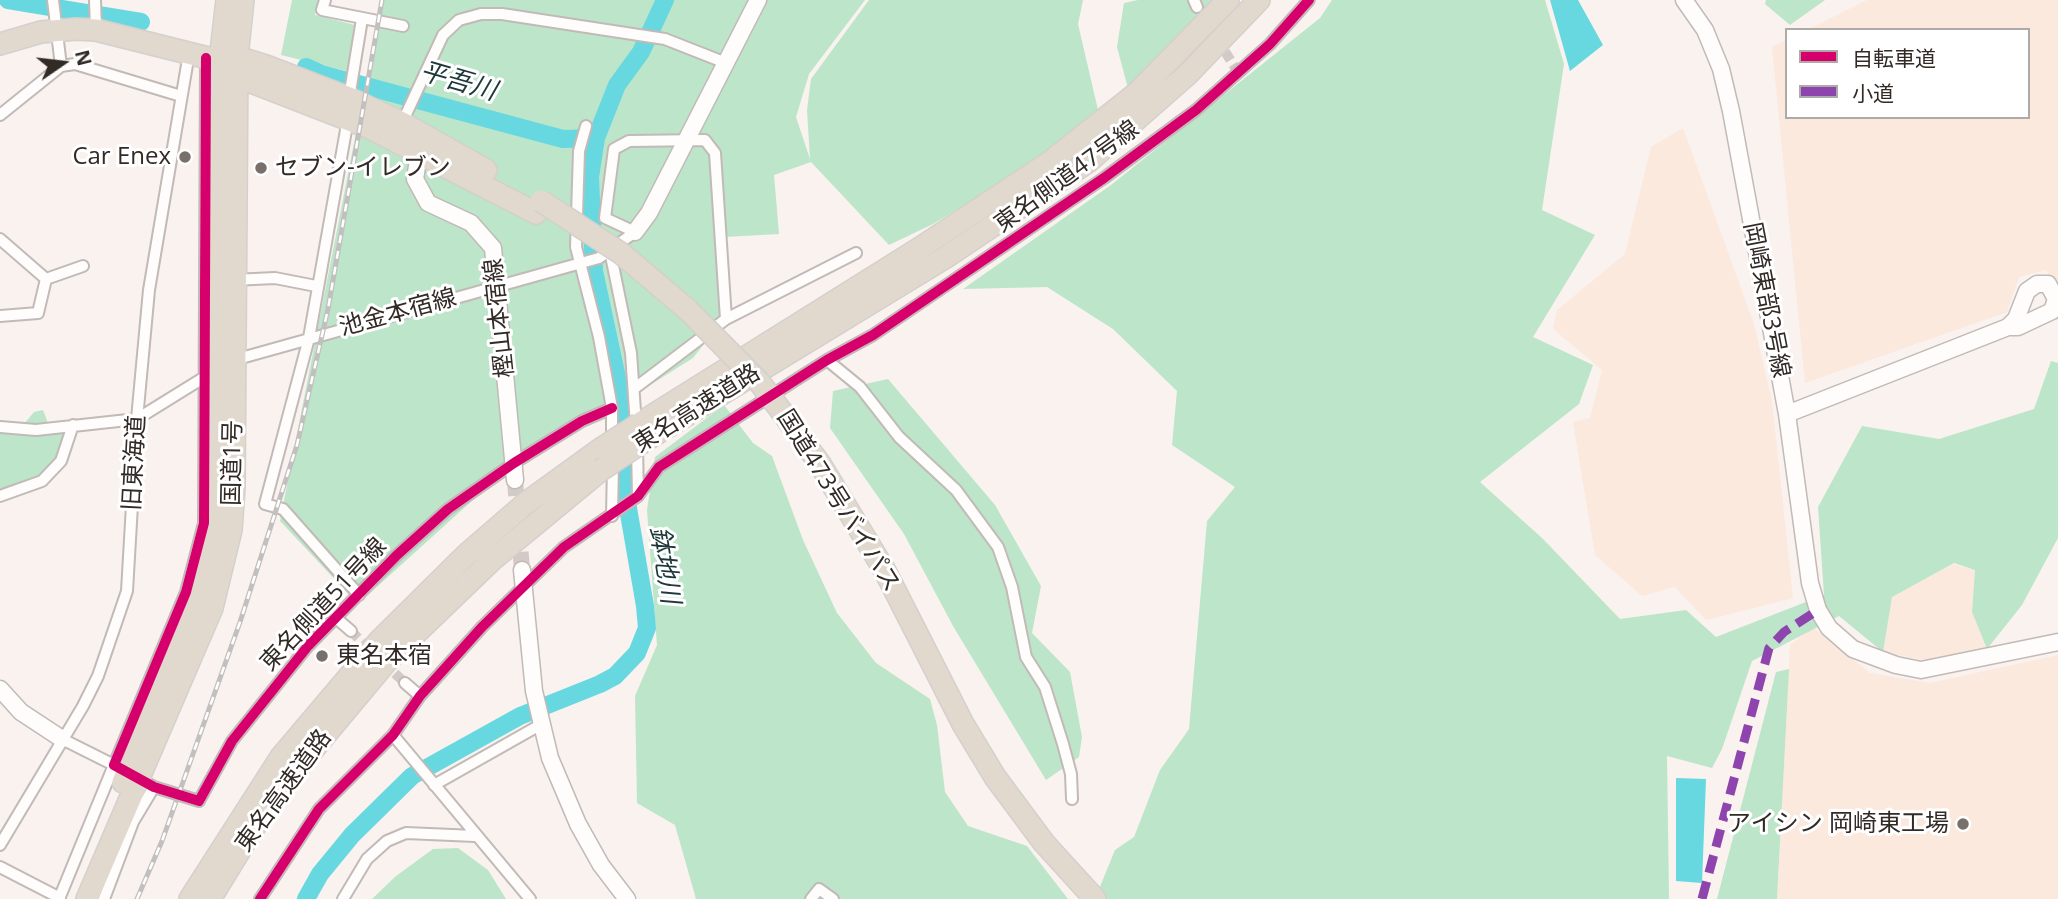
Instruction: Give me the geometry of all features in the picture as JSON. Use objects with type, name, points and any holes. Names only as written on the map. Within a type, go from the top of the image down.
[{"type":"highway","name":"国道1号","points":[[63,899],[134,775],[195,650],[223,572],[234,487],[219,368],[212,240],[213,137],[218,61],[227,0]]},
{"type":"highway","name":"国道1号","points":[[87,899],[134,775],[160,692],[194,614],[203,585],[219,368],[233,280],[218,61],[243,0]]},
{"type":"highway","name":"東名高速道路","points":[[210,899],[253,829],[296,770],[387,661],[492,560],[601,470],[640,433],[1050,162],[1137,93],[1228,0]]},
{"type":"highway","name":"東名高速道路","points":[[190,899],[281,757],[380,640],[467,554],[526,503],[602,448],[640,433],[946,257],[1077,169],[1188,74],[1259,0]]},
{"type":"highway","name":"国道473号バイパス","points":[[0,44],[58,29],[96,30],[218,61],[349,103],[404,117],[539,207],[622,254],[690,311],[743,364],[780,420],[820,464],[885,571],[963,724],[995,777],[1027,821],[1095,899]]},
{"type":"highway","name":"国道473号バイパス","points":[[349,103],[419,153],[539,207]]},
{"type":"street","points":[[53,0],[61,66]]},
{"type":"street","points":[[325,0],[322,10],[403,26]]},
{"type":"street","points":[[726,319],[715,153],[705,140],[687,139],[629,141],[614,149],[606,218],[608,222],[635,232],[649,213],[687,139],[726,63],[758,0]]},
{"type":"street","name":"東名側道47号線","points":[[260,899],[319,809],[393,735],[419,696],[523,578],[638,496],[659,467],[972,271],[1114,171],[1196,110],[1270,44],[1309,0]]},
{"type":"street","name":"岡崎東部3号線","points":[[1684,0],[1704,30],[1721,69],[1787,414],[1810,583],[1818,610],[1829,628],[1853,649],[1896,665],[1921,670],[2058,642]]},
{"type":"street","points":[[96,3],[96,30]]},
{"type":"street","points":[[404,117],[443,35],[459,20],[481,14],[502,14],[665,39],[726,63]]},
{"type":"street","points":[[359,595],[283,509],[265,504],[309,338],[362,19]]},
{"type":"street","name":"旧東海道","points":[[0,845],[98,676],[127,591],[137,419],[149,290],[181,96],[218,61]]},
{"type":"street","points":[[0,115],[61,66],[75,64],[181,96]]},
{"type":"street","points":[[586,126],[579,150],[576,247],[600,337],[611,408],[612,516]]},
{"type":"street","name":"樫山本宿線","points":[[419,153],[415,179],[419,192],[428,203],[471,223],[485,235],[494,248],[515,480]]},
{"type":"street","name":"池金本宿線","points":[[137,419],[219,368],[309,338],[599,258],[635,232]]},
{"type":"street","points":[[0,239],[46,279]]},
{"type":"street","points":[[610,251],[635,388],[638,496]]},
{"type":"street","points":[[635,388],[726,319],[856,253]]},
{"type":"street","points":[[46,279],[83,266]]},
{"type":"street","points":[[233,280],[275,278],[316,286]]},
{"type":"street","points":[[0,316],[38,313],[46,279]]},
{"type":"street","points":[[1787,414],[2008,327]]},
{"type":"street","points":[[827,360],[860,387],[899,437],[956,490],[998,547],[1007,565],[1026,657],[1045,687],[1063,744],[1071,774],[1072,799]]},
{"type":"street","name":"東名側道51号線","points":[[134,775],[199,801],[232,741],[308,646],[397,555],[448,509],[514,463],[582,421],[611,408]]},
{"type":"street","points":[[0,427],[36,430],[137,419]]},
{"type":"street","points":[[0,496],[42,481],[61,461],[73,425]]},
{"type":"street","points":[[103,899],[133,822],[134,775],[155,670],[186,593],[210,515]]},
{"type":"street","points":[[523,578],[534,691],[540,723],[562,789],[601,865],[627,899]]},
{"type":"street","points":[[336,618],[351,631]]},
{"type":"street","points":[[155,670],[160,692]]},
{"type":"street","points":[[405,683],[419,696]]},
{"type":"street","points":[[0,689],[20,712],[62,739],[134,775]]},
{"type":"street","points":[[434,785],[540,723]]},
{"type":"street","points":[[393,735],[530,899]]},
{"type":"street","points":[[343,899],[367,859],[387,841],[406,833],[475,836]]},
{"type":"street","points":[[0,867],[63,899]]},
{"type":"street","points":[[811,899],[819,889],[833,899]]},
{"type":"shaded area","points":[[1867,0],[2058,0],[2058,299],[2046,270],[2019,277],[2007,312],[1805,383],[1772,47],[1785,41],[1785,119],[2030,119],[2030,28],[1811,28]]},
{"type":"shaded area","points":[[1683,128],[1754,324],[1772,401],[1793,598],[1706,620],[1675,587],[1642,596],[1595,555],[1573,422],[1590,418],[1602,370],[1553,329],[1557,310],[1625,254],[1651,147]]},
{"type":"shaded area","points":[[1953,564],[1975,570],[1972,612],[1987,649],[1929,661],[1883,652],[1891,597]]},
{"type":"shaded area","name":"アイシン 岡崎東工場","points":[[1813,627],[1870,673],[1930,683],[2058,655],[2058,899],[1777,899],[1790,645]]},
{"type":"green space","points":[[292,0],[319,0],[315,15],[359,26],[350,72],[281,55]]},
{"type":"green space","points":[[382,0],[865,0],[809,74],[796,117],[810,159],[807,110],[811,79],[869,0],[1083,0],[1078,24],[1098,110],[1050,153],[933,224],[889,245],[811,162],[774,175],[779,234],[724,237],[730,311],[693,358],[485,489],[358,604],[280,521]]},
{"type":"green space","points":[[1138,0],[1215,0],[1129,92],[1117,47],[1124,3]]},
{"type":"green space","points":[[1332,0],[1545,0],[1564,64],[1542,210],[1595,235],[1533,337],[1593,365],[1579,404],[1480,482],[1543,539],[1620,619],[1686,610],[1716,637],[1824,595],[1818,507],[1862,426],[1939,439],[2034,409],[2051,361],[2058,363],[2058,538],[2022,605],[1987,649],[1972,612],[1975,570],[1954,563],[1892,597],[1883,652],[1839,616],[1752,661],[1722,749],[1712,768],[1667,756],[1669,899],[1095,899],[1115,850],[1134,837],[1160,770],[1189,729],[1207,521],[1235,487],[1172,445],[1177,391],[1113,329],[1047,287],[963,289],[1111,185],[1320,18]]},
{"type":"green space","points":[[1766,0],[1825,0],[1790,25],[1765,4]]},
{"type":"green space","points":[[888,379],[995,505],[1041,586],[1032,633],[1070,672],[1082,737],[1079,757],[1046,780],[953,626],[904,534],[830,428],[833,391]]},
{"type":"green space","points":[[724,405],[753,443],[772,456],[803,540],[837,613],[876,663],[930,699],[937,725],[945,792],[968,826],[1027,846],[1068,899],[839,899],[819,884],[807,899],[696,899],[675,825],[637,803],[635,696],[657,645],[647,510],[655,457]]},
{"type":"green space","points":[[43,410],[52,434],[65,431],[55,460],[35,479],[0,489],[0,433],[15,435],[34,412]]},
{"type":"green space","points":[[1789,669],[1777,899],[1717,899],[1776,672]]},
{"type":"green space","points":[[458,848],[488,870],[506,899],[372,899],[396,876],[433,849]]},
{"type":"water","points":[[1550,0],[1578,0],[1603,45],[1570,71]]},
{"type":"water","points":[[1676,778],[1706,779],[1702,883],[1676,881]]},
{"type":"waterway","name":"平吾川","points":[[8,0],[141,22]]},
{"type":"waterway","name":"鉢地川","points":[[306,899],[320,874],[352,835],[412,776],[520,716],[615,676],[637,653],[647,628],[624,485],[627,444],[622,401],[594,271],[590,177],[596,138],[617,85],[641,52],[665,0]]},
{"type":"waterway","name":"平吾川","points":[[306,67],[321,74],[563,139],[596,138]]},
{"type":"tunnel","points":[[1217,39],[1238,72]]},
{"type":"tunnel","points":[[515,480],[522,570]]},
{"type":"tunnel","points":[[351,631],[372,652]]},
{"type":"tunnel","points":[[384,663],[405,683]]},
{"type":"railway","points":[[137,899],[162,841],[240,622],[297,445],[328,309],[382,0]]},
{"type":"marked path","points":[[1702,899],[1769,648],[1784,632],[1818,610]]},
{"type":"cycle path","points":[[260,899],[319,809],[393,735],[420,696],[482,627],[564,547],[638,496],[659,467],[827,360],[873,335],[1104,178],[1196,110],[1270,44],[1309,0]]},
{"type":"cycle path","points":[[206,58],[204,523],[186,592],[114,765],[154,787],[199,801],[232,741],[308,646],[397,555],[448,509],[514,463],[582,421],[612,408]]},
{"type":"place","name":"Car Enex","points":[[185,157]]},
{"type":"place","name":"セブン-イレブン","points":[[261,168]]},
{"type":"place","name":"東名本宿","points":[[322,656]]},
{"type":"place","name":"アイシン 岡崎東工場","points":[[1963,824]]}]
